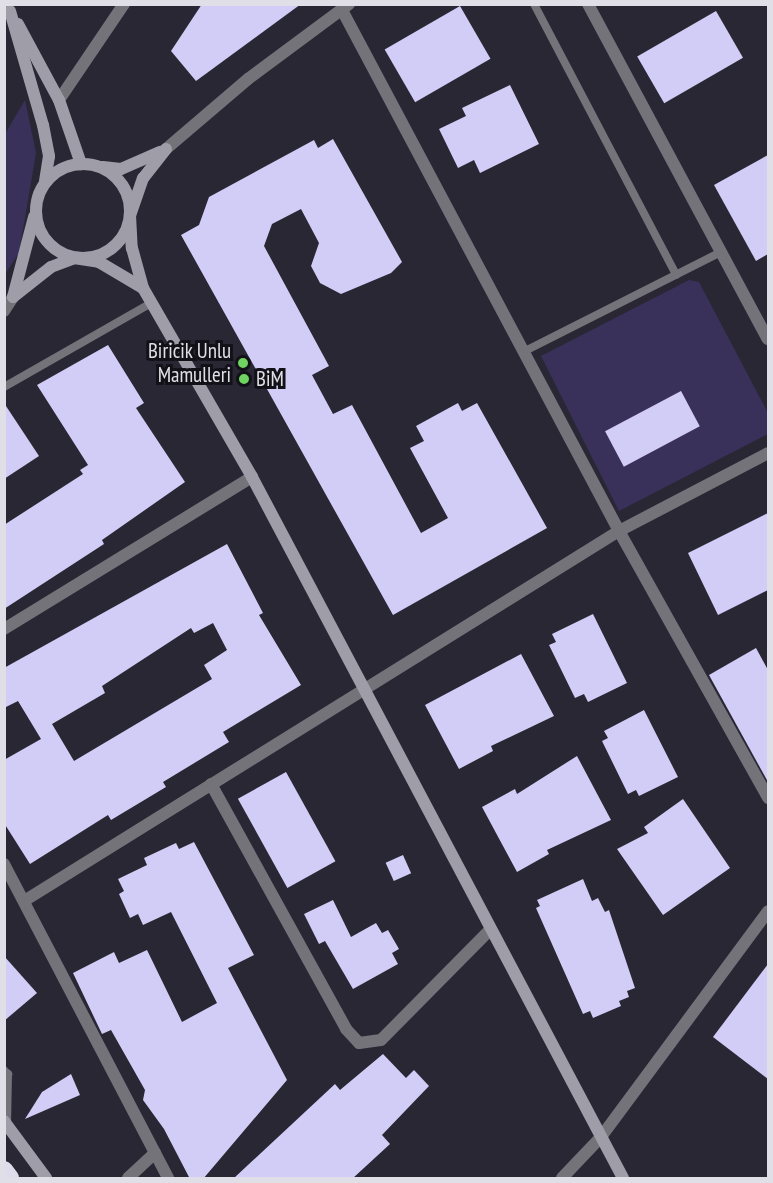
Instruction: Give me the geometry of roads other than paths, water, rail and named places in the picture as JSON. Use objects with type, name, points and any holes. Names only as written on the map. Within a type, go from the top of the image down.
[{"type":"highway","points":[[4,1170],[10,1179]]},
{"type":"main road","points":[[7,10],[59,100],[81,164]]},
{"type":"main road","points":[[7,10],[43,125],[49,156],[45,182],[13,297]]},
{"type":"main road","points":[[45,182],[55,172],[81,164],[121,169],[166,149]]},
{"type":"main road","points":[[13,297],[51,267],[74,258],[105,253],[117,243],[143,178],[166,149]]},
{"type":"main road","points":[[96,166],[122,184],[130,215],[132,248],[143,288],[252,477],[362,689],[623,1179]]},
{"type":"main road","points":[[36,212],[47,242],[74,258],[99,262],[143,288]]},
{"type":"main road","points":[[6,1123],[46,1179]]},
{"type":"street","points":[[59,100],[124,4]]},
{"type":"street","points":[[588,4],[768,339]]},
{"type":"street","points":[[166,149],[248,79],[345,7],[523,352],[619,531],[768,798]]},
{"type":"street","points":[[4,312],[13,297]]},
{"type":"street","points":[[24,901],[619,531],[768,453]]},
{"type":"street","points":[[4,629],[252,477]]},
{"type":"street","points":[[211,784],[345,1029],[359,1043],[381,1040],[490,930]]},
{"type":"street","points":[[4,864],[168,1179]]},
{"type":"street","points":[[562,1179],[601,1137],[768,911]]},
{"type":"street","points":[[128,1179],[155,1154]]},
{"type":"lane","points":[[534,4],[676,275]]},
{"type":"lane","points":[[523,352],[721,252]]},
{"type":"lane","points":[[4,387],[151,303]]},
{"type":"lane","points":[[4,1070],[8,1074],[6,1123]]},
{"type":"place","name":"Biricik Unlu Mamulleri","points":[[243,363]]},
{"type":"place","name":"BiM","points":[[244,379]]}]
